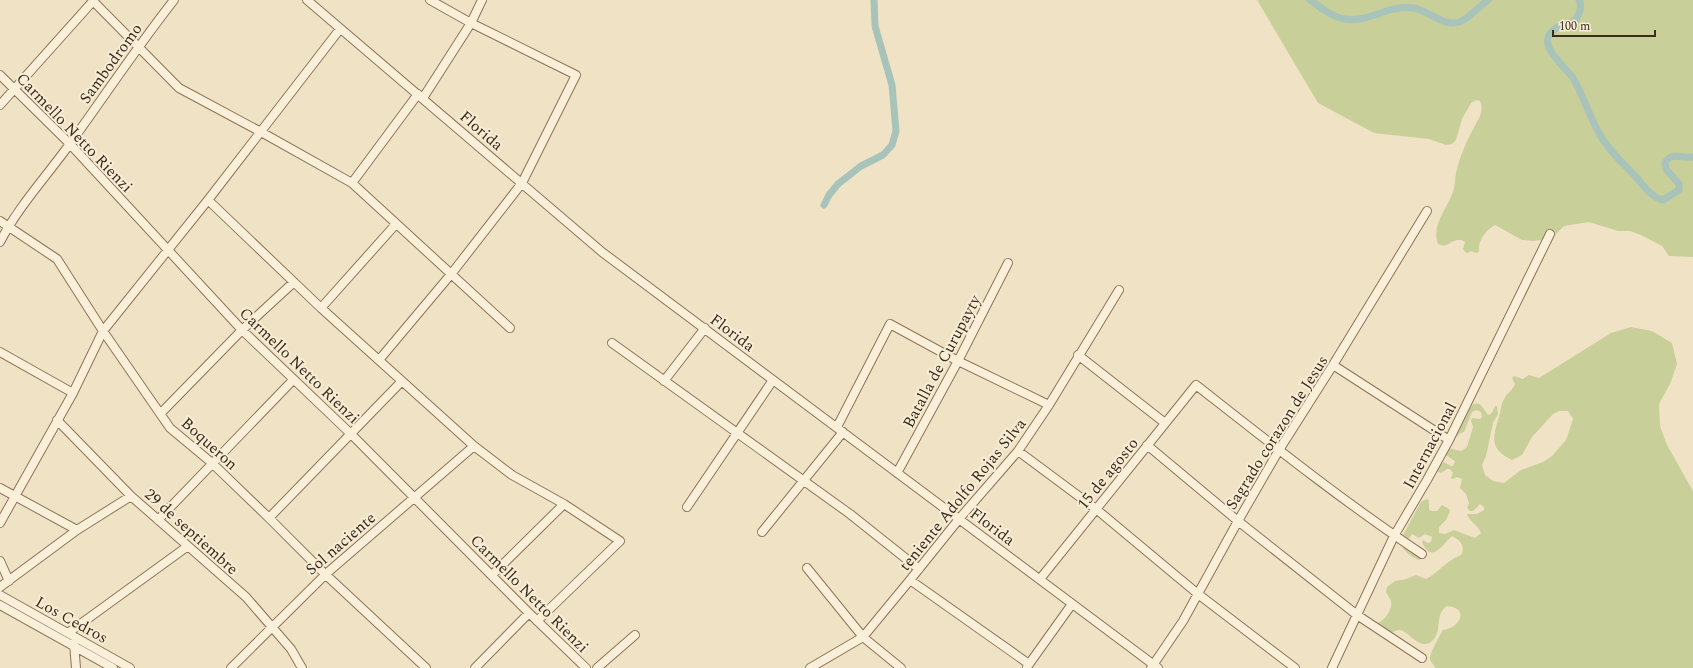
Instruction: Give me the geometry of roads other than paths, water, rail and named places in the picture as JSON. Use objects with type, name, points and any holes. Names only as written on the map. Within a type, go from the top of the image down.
[{"type":"street","points":[[0,105],[93,0],[179,88],[352,183],[452,273],[510,328]]},
{"type":"street","name":"Sambodromo","points":[[0,242],[8,226],[70,144],[138,46],[174,0]]},
{"type":"street","name":"Florida","points":[[306,0],[602,252],[959,518],[1154,667]]},
{"type":"street","points":[[379,360],[452,273],[522,183],[576,75],[471,23],[430,0]]},
{"type":"street","points":[[352,183],[420,96],[471,23],[482,0]]},
{"type":"street","points":[[0,523],[72,393],[103,331],[208,200],[340,29]]},
{"type":"street","name":"Carmello Netto Rienzi","points":[[0,75],[15,88],[70,144],[242,330],[351,434],[537,621],[586,668]]},
{"type":"street","points":[[208,200],[321,308],[474,446],[512,475],[564,504],[620,541],[537,621]]},
{"type":"street","name":"Sagrado corazon de Jesus","points":[[1154,667],[1183,621],[1238,520],[1279,450],[1427,211]]},
{"type":"street","name":"Boqueron","points":[[0,221],[57,259],[103,331],[170,428],[212,463],[325,574],[426,668]]},
{"type":"street","points":[[321,308],[396,224]]},
{"type":"street","name":"Internacional","points":[[1332,668],[1394,536],[1449,440],[1550,234]]},
{"type":"street","name":"Batalla de Curupayty","points":[[898,473],[1008,263]]},
{"type":"street","points":[[161,413],[242,330],[294,282]]},
{"type":"street","name":"teniente Adolfo Rojas Silva","points":[[810,668],[863,637],[959,518],[1018,451],[1049,405],[1078,355],[1119,290]]},
{"type":"street","points":[[762,532],[803,481],[840,430],[890,324],[958,360],[1049,405]]},
{"type":"street","points":[[664,381],[705,328]]},
{"type":"street","points":[[612,343],[850,514],[919,569]]},
{"type":"street","points":[[0,352],[72,393]]},
{"type":"street","points":[[1078,355],[1165,423]]},
{"type":"street","points":[[1333,365],[1449,440]]},
{"type":"street","points":[[158,520],[293,380]]},
{"type":"street","points":[[687,507],[773,380]]},
{"type":"street","points":[[269,518],[402,381]]},
{"type":"street","name":"15 de agosto","points":[[1040,579],[1196,385],[1279,450]]},
{"type":"street","name":"29 de septiembre","points":[[56,420],[131,496],[246,598],[291,649],[302,668]]},
{"type":"street","points":[[1147,445],[1357,615],[1422,658]]},
{"type":"street","name":"Sol naciente","points":[[232,668],[325,574],[474,446]]},
{"type":"street","points":[[1279,450],[1394,536],[1422,554]]},
{"type":"street","points":[[1018,451],[1096,509],[1198,594],[1295,668]]},
{"type":"street","points":[[0,488],[77,530]]},
{"type":"street","points":[[0,587],[77,530],[131,496]]},
{"type":"street","points":[[492,575],[564,504]]},
{"type":"street","points":[[76,668],[75,647],[71,635],[188,546]]},
{"type":"street","points":[[0,561],[9,581]]},
{"type":"street","points":[[807,568],[863,637],[901,668]]},
{"type":"street","points":[[910,580],[1028,666],[1072,604]]},
{"type":"street","name":"Los Cedros","points":[[0,595],[130,668]]},
{"type":"street","points":[[0,605],[113,668]]},
{"type":"street","points":[[474,668],[529,613]]},
{"type":"street","points":[[597,668],[635,635]]},
{"type":"waterway","points":[[824,205],[829,195],[838,184],[861,166],[883,155],[892,145],[896,131],[892,85],[875,26],[874,0]]},
{"type":"waterway","points":[[1310,0],[1331,14],[1345,19],[1354,20],[1404,7],[1419,9],[1441,20],[1453,23],[1463,20],[1488,0]]},
{"type":"waterway","points":[[1579,0],[1581,8],[1575,21],[1555,28],[1548,38],[1548,43],[1549,48],[1556,59],[1573,78],[1595,126],[1607,145],[1648,191],[1659,199],[1663,200],[1679,190],[1679,184],[1666,169],[1665,163],[1670,157],[1674,156],[1693,157]]}]
